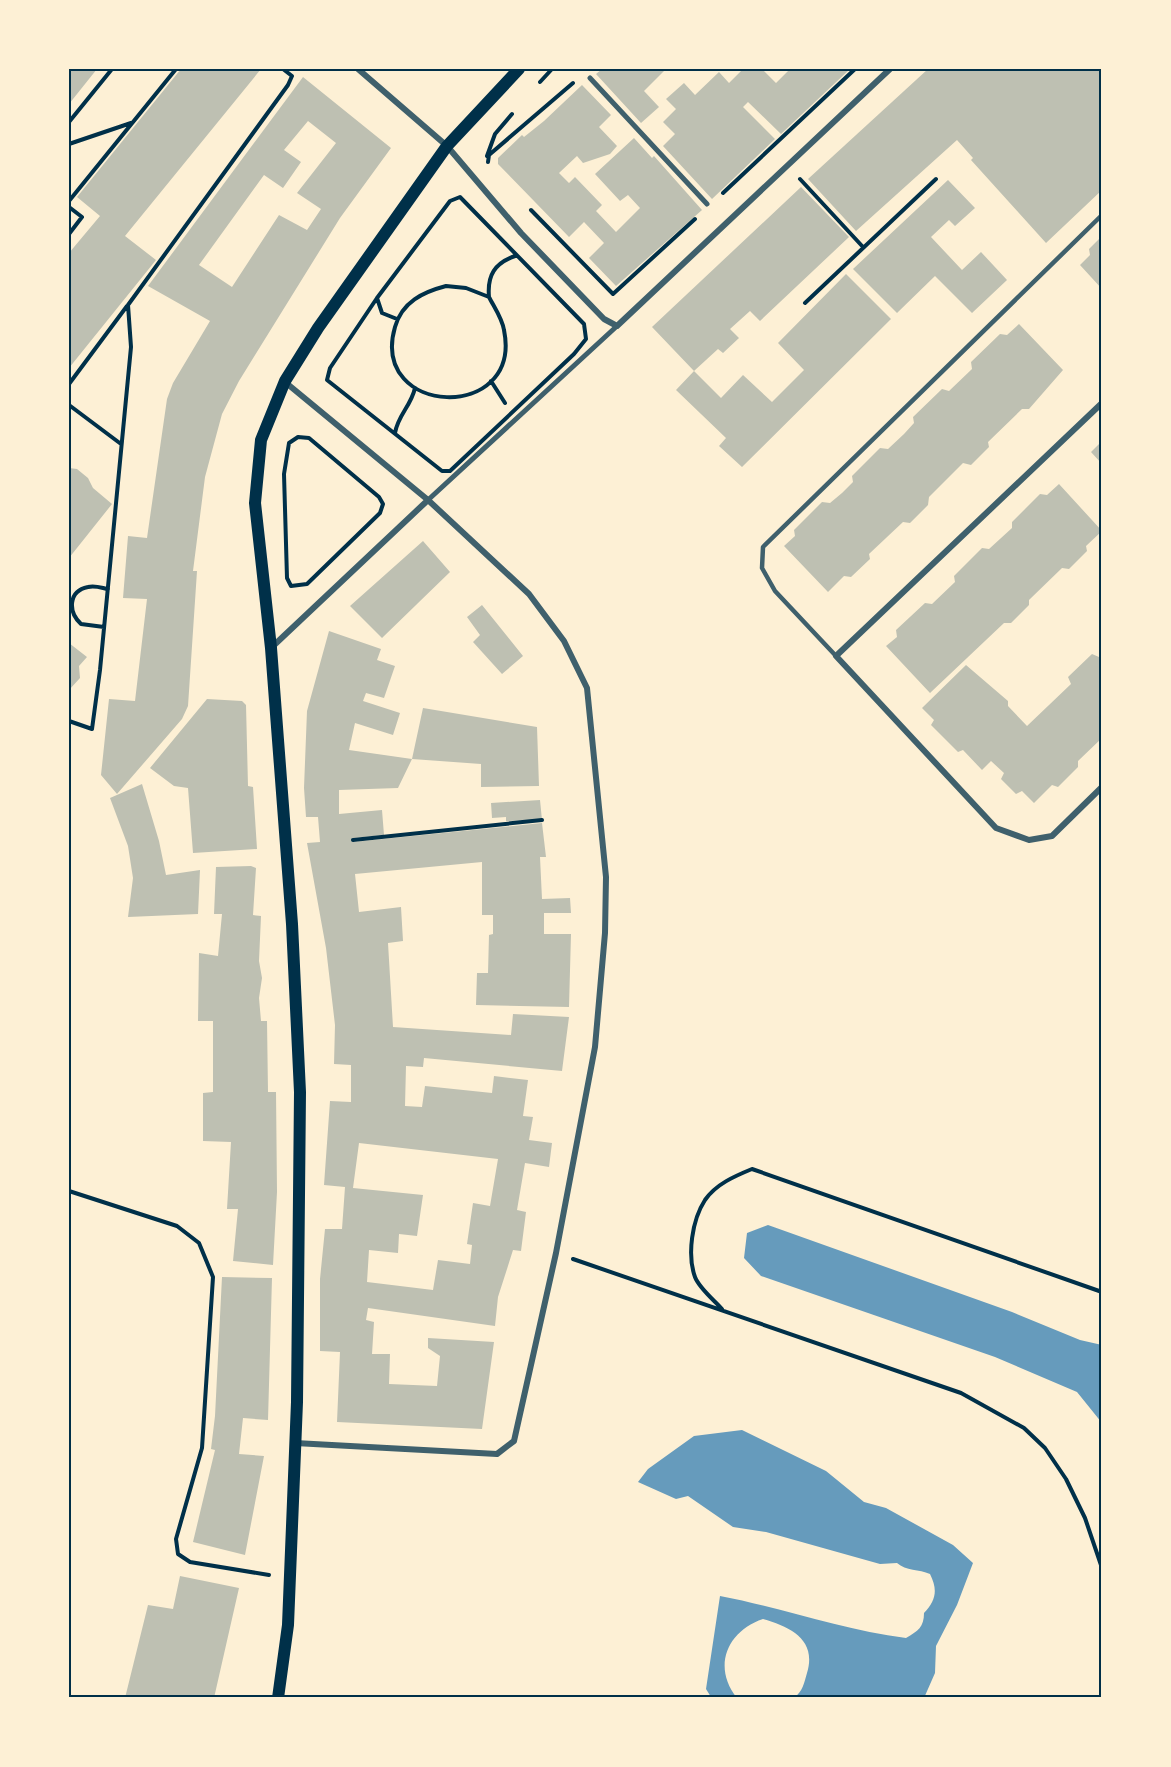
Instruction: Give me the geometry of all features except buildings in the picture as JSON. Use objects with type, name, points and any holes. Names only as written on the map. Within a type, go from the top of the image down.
[{"type":"main road","points":[[278,1698],[288,1625],[295,1443],[300,1092],[292,924],[271,648],[255,503],[261,440],[285,381],[318,328],[447,146],[519,69]]},
{"type":"street","points":[[358,69],[395,98],[447,146],[521,232],[604,319],[617,326]]},
{"type":"street","points":[[271,648],[890,69]]},
{"type":"street","points":[[590,78],[707,204]]},
{"type":"street","points":[[285,381],[428,501],[530,594],[564,641],[587,688],[606,877],[605,933],[595,1047],[556,1253],[514,1441],[497,1454],[295,1443]]},
{"type":"street","points":[[1102,403],[836,656],[996,828],[1029,840],[1052,836],[1102,787]]},
{"type":"lane","points":[[836,656],[775,591],[762,568],[763,547],[1102,215]]},
{"type":"path","points":[[69,122],[112,69]]},
{"type":"path","points":[[69,201],[176,69]]},
{"type":"path","points":[[69,384],[288,85],[292,76],[283,69]]},
{"type":"path","points":[[534,88],[552,69]]},
{"type":"path","points":[[717,199],[855,69]]},
{"type":"path","points":[[514,112],[489,144],[487,161],[577,80]]},
{"type":"path","points":[[69,144],[133,122]]},
{"type":"path","points":[[787,164],[863,247]]},
{"type":"path","points":[[805,303],[936,179]]},
{"type":"path","points":[[460,197],[584,324],[586,339],[574,354],[450,471],[442,471],[327,380],[330,368],[377,297],[450,201],[460,197]]},
{"type":"path","points":[[523,201],[613,294],[704,212]]},
{"type":"path","points":[[69,207],[82,217],[69,234]]},
{"type":"path","points":[[489,297],[466,288],[446,286],[426,291],[409,302],[397,319],[392,349],[404,377],[414,388],[429,396],[446,399],[462,398],[478,391],[491,381],[501,365],[506,347],[504,328],[489,297],[488,283],[493,270],[503,261],[516,256]]},
{"type":"path","points":[[377,297],[382,314],[397,319]]},
{"type":"path","points":[[69,721],[92,729],[131,347],[128,305]]},
{"type":"path","points":[[491,381],[504,402],[515,410]]},
{"type":"path","points":[[395,433],[398,420],[410,405],[414,388]]},
{"type":"path","points":[[69,405],[121,444]]},
{"type":"path","points":[[298,436],[309,438],[380,497],[382,504],[380,513],[307,584],[298,586],[291,586],[286,578],[284,474],[289,443],[298,436]]},
{"type":"path","points":[[104,627],[81,624],[72,614],[71,607],[72,600],[81,590],[94,586],[108,589]]},
{"type":"path","points":[[353,840],[542,820]]},
{"type":"path","points":[[723,1309],[696,1279],[690,1259],[695,1228],[705,1200],[728,1179],[752,1169],[1102,1292]]},
{"type":"path","points":[[69,1191],[177,1226],[199,1243],[213,1277],[202,1448],[176,1539],[178,1554],[190,1562],[290,1578]]},
{"type":"path","points":[[556,1253],[961,1393],[1024,1428],[1045,1448],[1066,1479],[1085,1518],[1102,1568]]},
{"type":"water","points":[[768,1225],[1012,1312],[1080,1340],[1102,1345],[1102,1423],[1077,1392],[995,1357],[761,1276],[744,1258],[747,1233]]},
{"type":"water","points":[[742,1430],[826,1471],[864,1502],[886,1508],[953,1545],[973,1563],[957,1605],[936,1646],[935,1673],[924,1698],[794,1698],[801,1690],[809,1662],[805,1644],[792,1631],[763,1619],[740,1632],[727,1651],[725,1674],[737,1698],[711,1697],[706,1689],[720,1596],[859,1630],[906,1638],[917,1631],[921,1625],[935,1590],[930,1574],[897,1563],[880,1564],[766,1532],[733,1527],[688,1496],[676,1499],[638,1482],[648,1469],[694,1436]]}]
